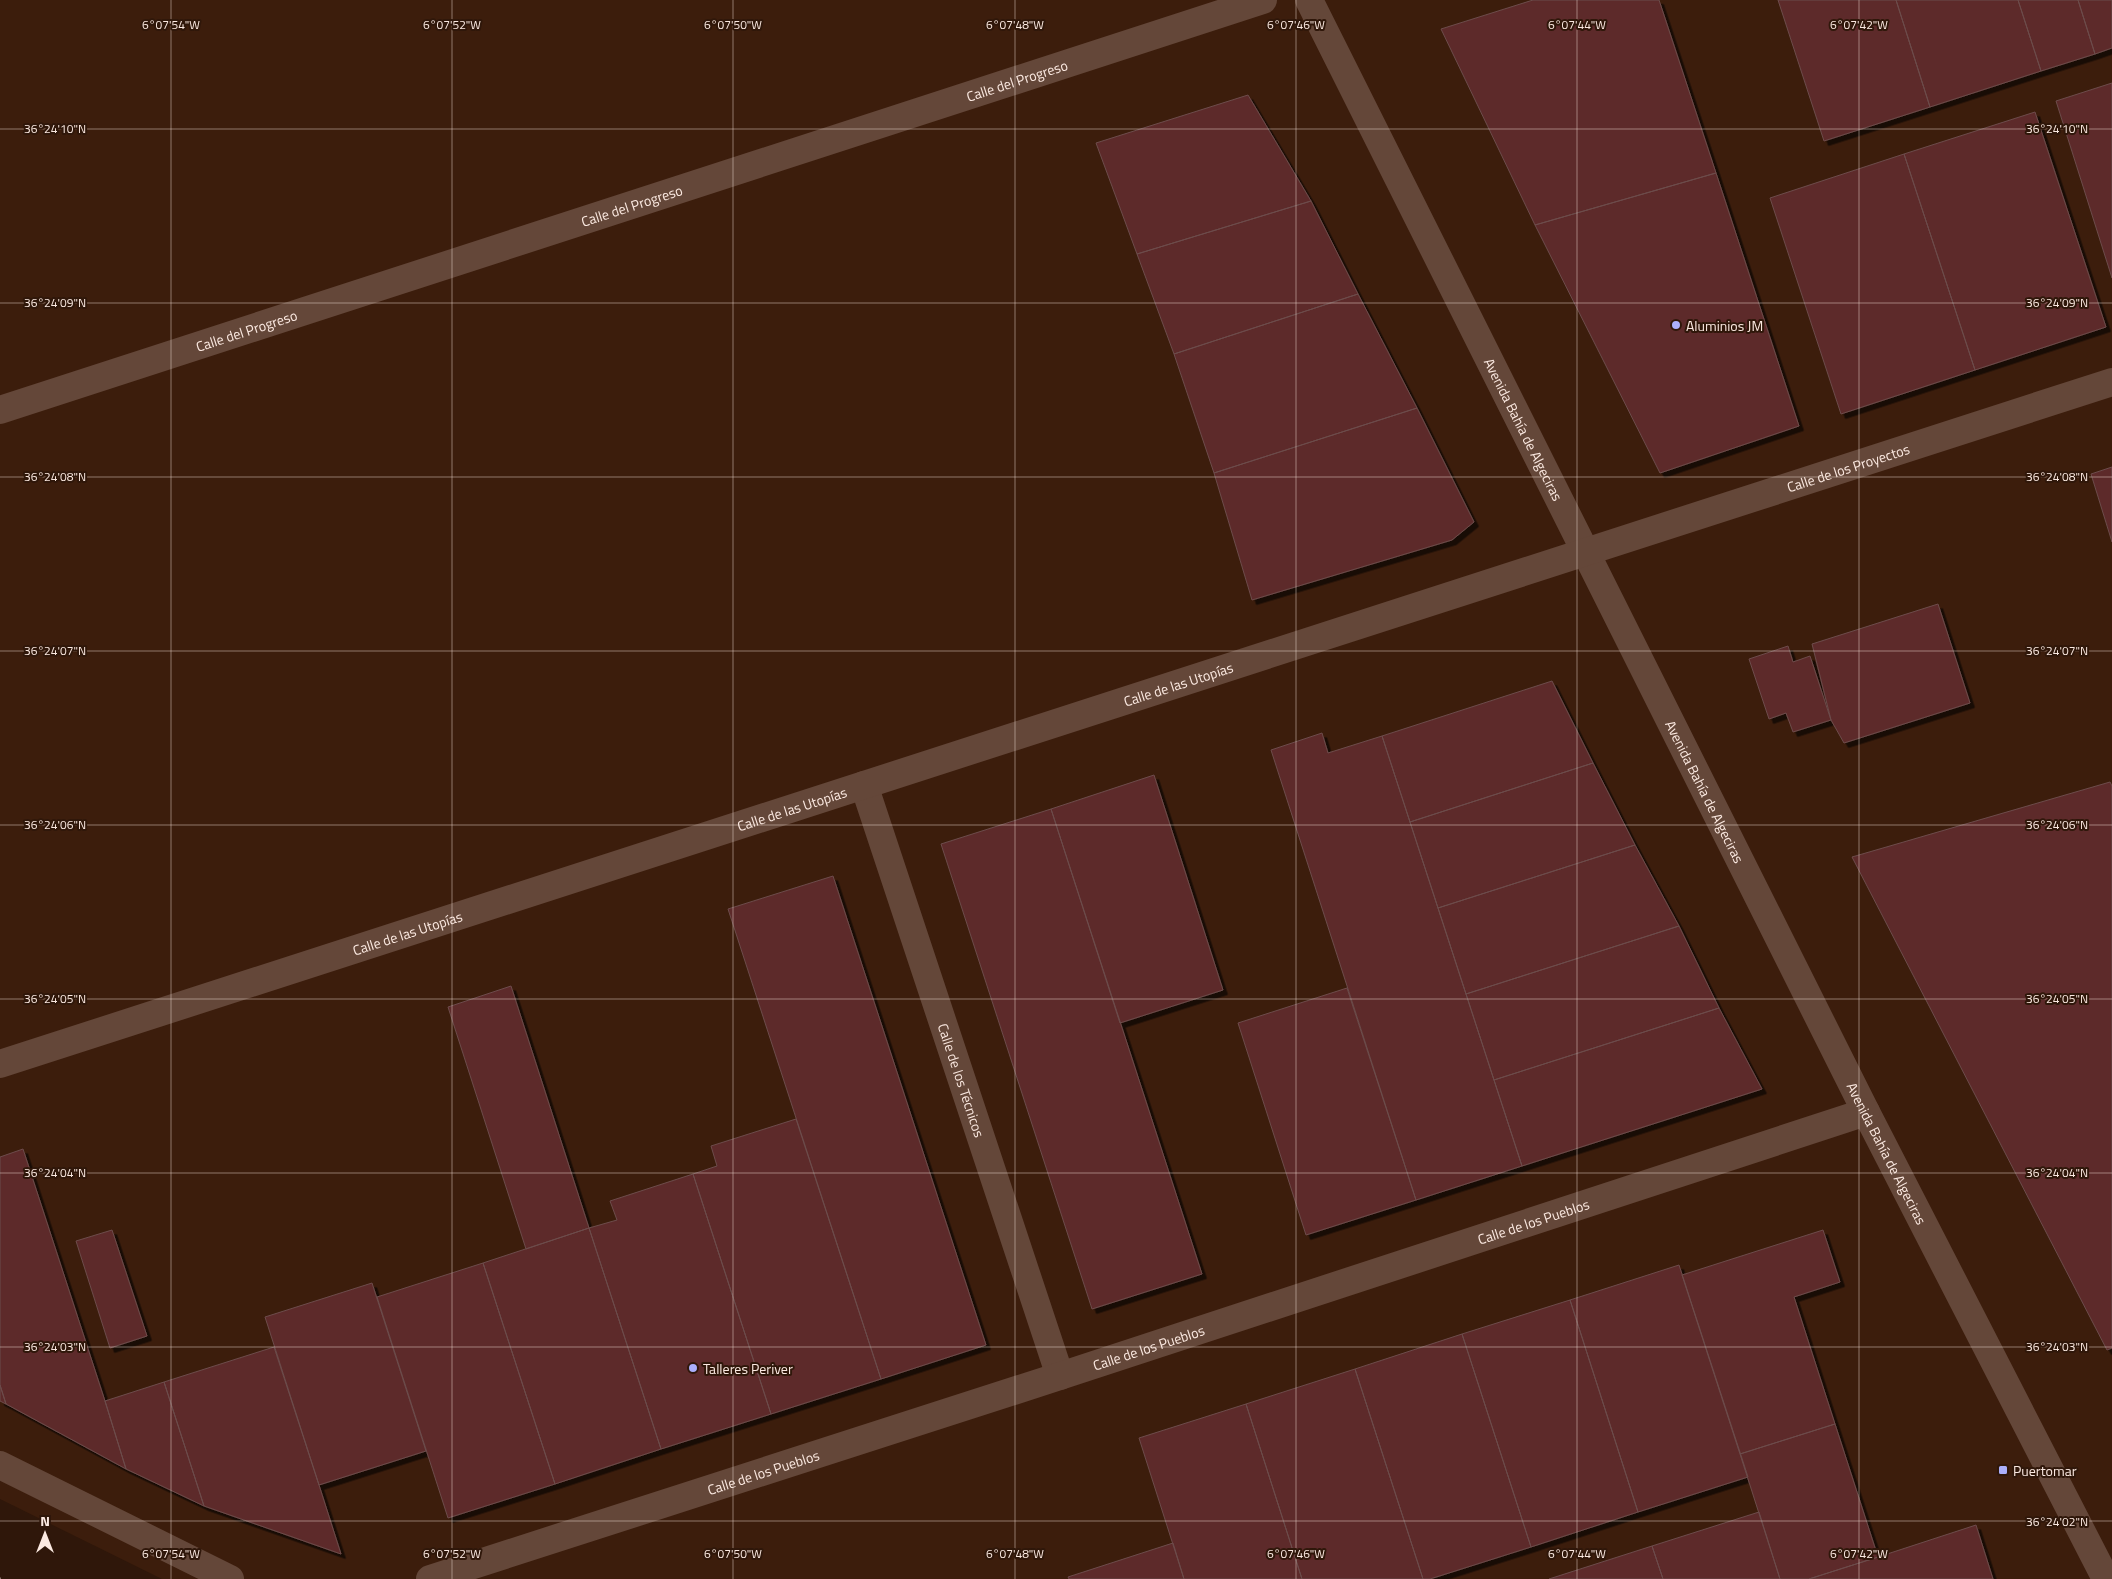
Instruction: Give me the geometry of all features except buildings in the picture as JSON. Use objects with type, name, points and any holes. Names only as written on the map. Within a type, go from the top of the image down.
[{"type":"street","name":"Calle del Progreso","points":[[0,410],[1263,0]]},
{"type":"street","name":"Avenida Bahía de Algeciras","points":[[1309,0],[1866,1112],[2106,1579]]},
{"type":"street","name":"Calle de los Proyectos","points":[[1584,552],[2112,382]]},
{"type":"street","name":"Calle de las Utopías","points":[[0,1064],[1584,552]]},
{"type":"street","name":"Calle de los Técnicos","points":[[864,785],[1060,1376]]},
{"type":"street","name":"Calle de los Pueblos","points":[[430,1579],[1060,1376],[1866,1112]]},
{"type":"street","points":[[0,1465],[230,1579]]},
{"type":"shaded area","points":[[0,0],[2112,0],[2112,1579],[162,1579],[0,1499]]},
{"type":"place","name":"Aluminios JM","points":[[1676,325]]},
{"type":"place","name":"Talleres Periver","points":[[693,1368]]},
{"type":"place","name":"Puertomar","points":[[2003,1470]]}]
